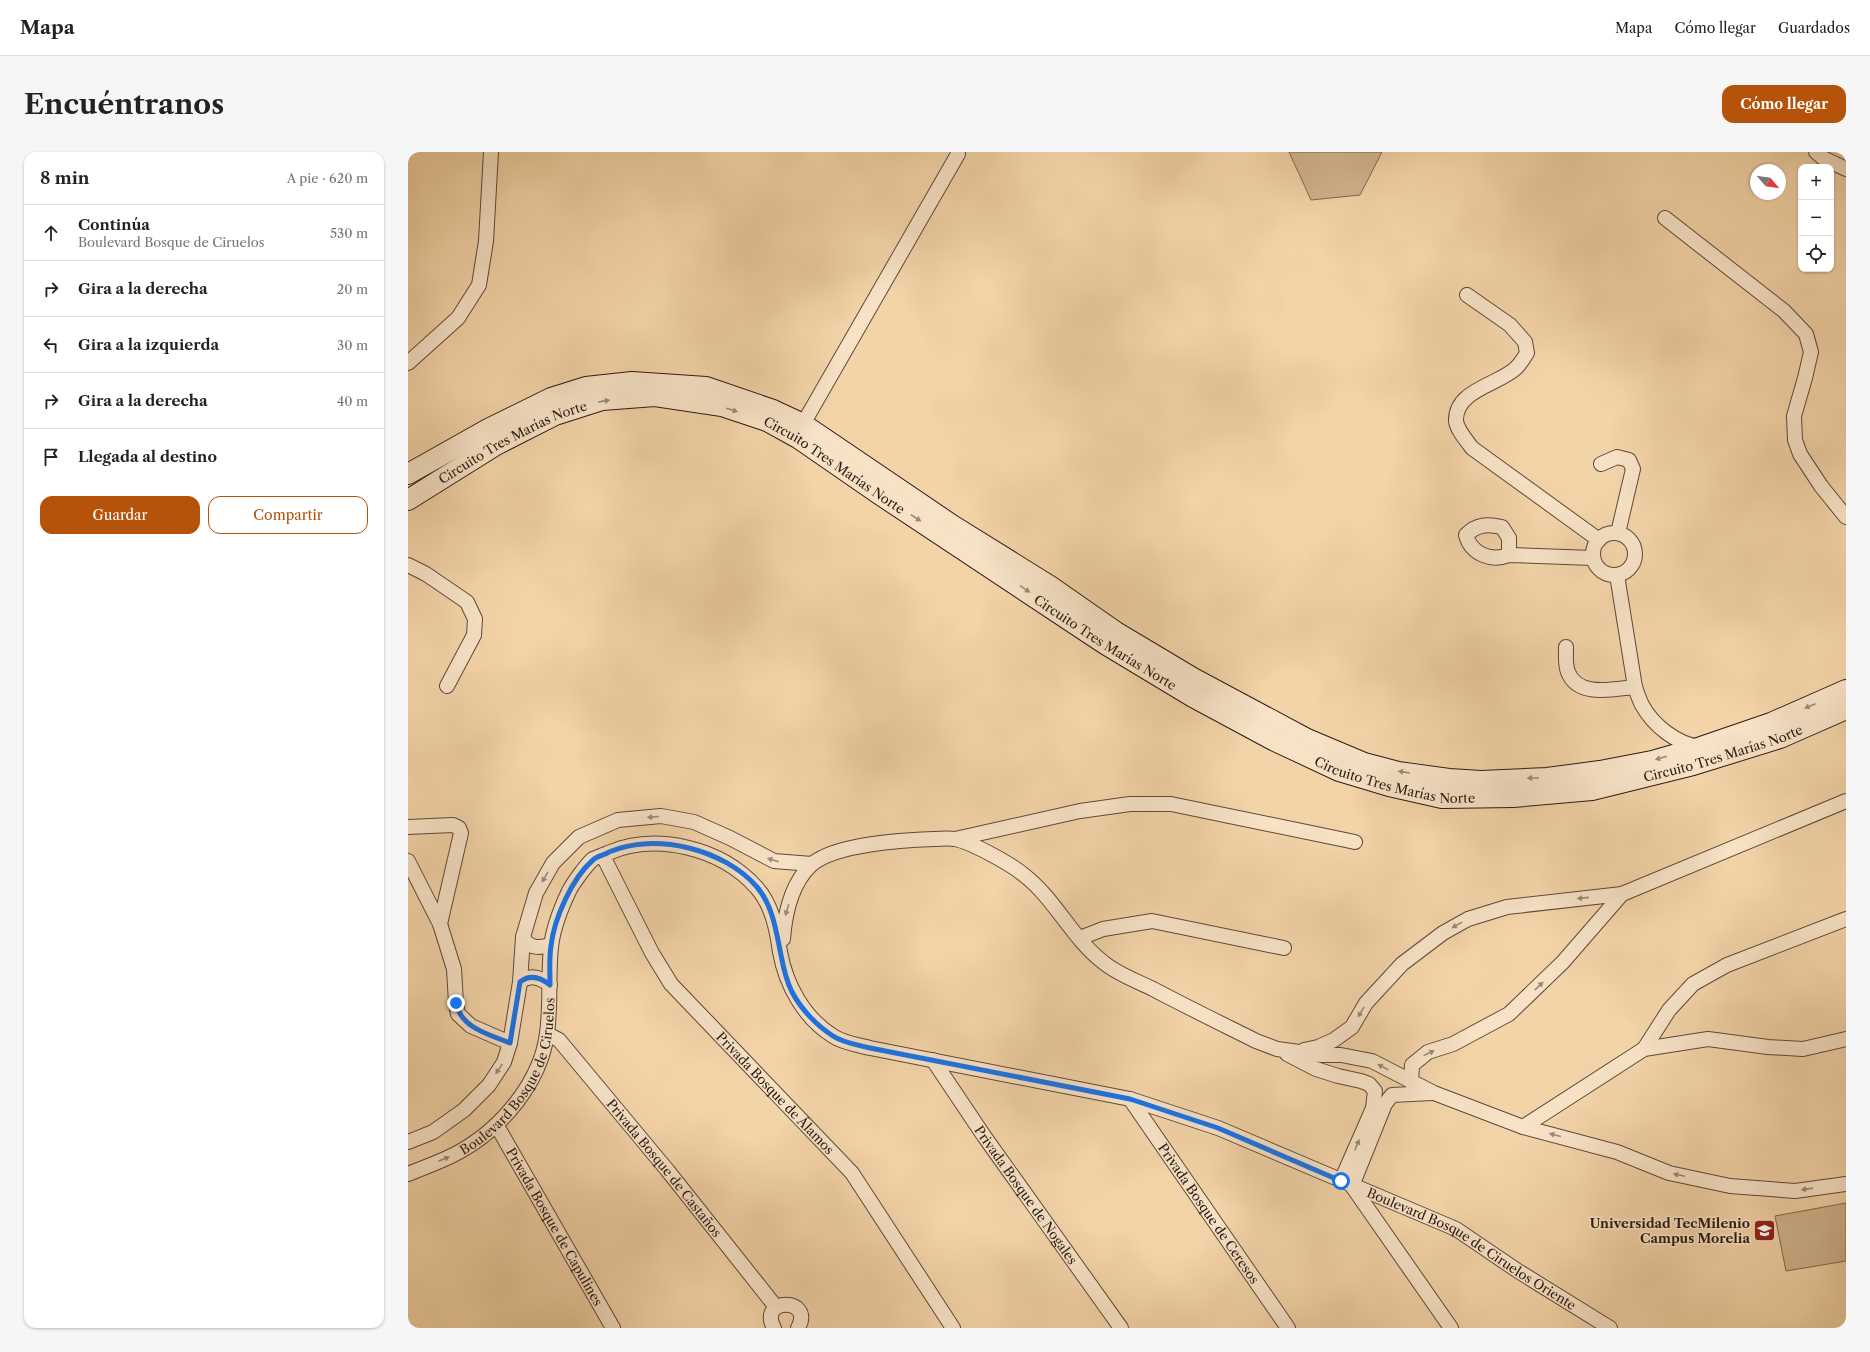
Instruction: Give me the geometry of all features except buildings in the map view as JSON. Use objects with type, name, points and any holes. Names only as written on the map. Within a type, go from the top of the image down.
[{"type":"street","points":[[408,363],[458,318],[479,285],[486,241],[491,152]]},
{"type":"street","points":[[1816,152],[1823,158],[1846,169]]},
{"type":"street","points":[[803,424],[958,154]]},
{"type":"street","points":[[1665,218],[1784,311],[1806,334],[1811,352],[1794,416],[1794,440],[1800,454],[1821,486],[1846,517]]},
{"type":"street","points":[[1467,295],[1510,325],[1525,342],[1527,353],[1516,368],[1499,379],[1468,395],[1460,408],[1456,422],[1461,433],[1472,448],[1599,540]]},
{"type":"street","name":"Circuito Tres Marías Norte","points":[[409,473],[488,429],[551,398],[586,387],[632,382],[704,395],[773,410],[803,424],[952,525],[1050,586],[1111,638],[1193,678],[1307,739],[1364,763],[1398,772],[1449,779],[1481,781],[1547,778],[1600,771],[1644,762],[1701,746],[1771,723],[1846,690]]},
{"type":"street","name":"Circuito Tres Marías Norte","points":[[408,500],[496,445],[555,415],[602,400],[655,396],[704,395],[722,406],[767,421],[798,438],[879,494],[1111,638],[1193,697],[1273,740],[1332,768],[1389,786],[1442,798],[1513,797],[1592,790],[1693,765],[1780,738],[1846,709]]},
{"type":"street","points":[[1601,464],[1617,457],[1629,460],[1633,468],[1618,533]]},
{"type":"street","points":[[1608,533],[1618,533],[1625,536],[1632,542],[1635,553],[1634,561],[1626,572],[1618,575],[1605,574],[1597,567],[1592,558],[1595,544],[1608,533]]},
{"type":"street","points":[[1509,555],[1592,558]]},
{"type":"street","points":[[408,565],[426,574],[467,602],[475,618],[474,635],[447,686]]},
{"type":"street","points":[[1618,575],[1636,687],[1641,704],[1652,719],[1669,734],[1690,746],[1701,746]]},
{"type":"street","points":[[1566,647],[1567,671],[1573,682],[1581,688],[1595,690],[1636,687]]},
{"type":"street","points":[[1294,1052],[1318,1047],[1334,1040],[1352,1027],[1366,1003],[1402,964],[1444,933],[1468,919],[1507,907],[1622,894],[1846,800]]},
{"type":"street","points":[[781,956],[785,918],[799,880],[812,864],[837,851],[898,840],[955,839],[1080,811],[1130,804],[1171,804],[1355,842]]},
{"type":"street","points":[[408,1142],[433,1132],[464,1110],[489,1085],[504,1062],[510,1043],[520,982],[523,937],[536,893],[553,863],[579,837],[618,820],[661,816],[694,822],[730,838],[774,861],[812,864]]},
{"type":"street","points":[[408,827],[453,824],[459,828],[461,833],[440,924]]},
{"type":"street","points":[[955,839],[988,853],[1024,875],[1054,905],[1080,938],[1103,962],[1256,1042],[1277,1049],[1316,1068],[1369,1084],[1375,1091],[1373,1108],[1346,1183]]},
{"type":"street","name":"Boulevard Bosque de Ciruelos","points":[[408,1174],[459,1152],[497,1126],[519,1100],[541,1058],[547,1034],[551,945],[558,918],[570,888],[594,859],[623,847],[665,843],[692,848],[712,856],[737,871],[757,887],[768,905],[776,926],[781,956],[792,992],[812,1019],[834,1037],[870,1048],[1130,1099],[1218,1128],[1346,1183]]},
{"type":"street","name":"Privada Bosque de Álamos","points":[[603,856],[652,953],[671,984],[852,1173],[953,1328]]},
{"type":"street","points":[[408,861],[440,924],[454,969],[458,1014],[471,1026],[510,1043]]},
{"type":"street","points":[[1411,1082],[1412,1065],[1428,1052],[1453,1044],[1510,1014],[1563,962],[1622,894]]},
{"type":"street","points":[[1523,1127],[1644,1049],[1669,1010],[1693,984],[1727,965],[1846,919]]},
{"type":"street","points":[[1080,938],[1103,929],[1152,921],[1284,948]]},
{"type":"street","points":[[523,937],[525,942],[533,947],[542,948],[551,945]]},
{"type":"street","points":[[520,982],[526,978],[535,977],[550,985]]},
{"type":"street","name":"Privada Bosque de Castaños","points":[[547,1034],[560,1040],[668,1171],[776,1307]]},
{"type":"street","points":[[1644,1049],[1708,1040],[1768,1047],[1803,1049],[1846,1039]]},
{"type":"street","points":[[1277,1049],[1294,1052],[1341,1055],[1372,1061],[1434,1093],[1523,1127],[1617,1152],[1669,1173],[1730,1186],[1795,1191],[1846,1184]]},
{"type":"street","name":"Privada Bosque de Nogales","points":[[933,1060],[984,1136],[1122,1328]]},
{"type":"street","points":[[1346,1183],[1392,1095],[1434,1093]]},
{"type":"street","name":"Privada Bosque de Ceresos","points":[[1130,1099],[1288,1328]]},
{"type":"street","name":"Privada Bosque de Capulines","points":[[497,1126],[613,1328]]},
{"type":"street","points":[[1346,1183],[1451,1328]]},
{"type":"street","name":"Boulevard Bosque de Ciruelos Oriente","points":[[1346,1183],[1456,1229],[1518,1271],[1610,1328]]},
{"type":"street","points":[[774,1328],[771,1317],[776,1307],[786,1304],[796,1308],[801,1316],[798,1328]]},
{"type":"shaded area","points":[[1289,152],[1382,152],[1360,195],[1311,200]]},
{"type":"shaded area","points":[[1846,1203],[1846,1261],[1786,1271],[1775,1216]]},
{"type":"place","name":"Universidad TecMilenio Campus Morelia","points":[[1765,1230]]},
{"type":"route","points":[[456,1003],[458,1014],[471,1026],[510,1043],[520,982],[526,978],[535,977],[550,985],[551,945],[558,918],[570,888],[594,859],[623,847],[665,843],[692,848],[712,856],[737,871],[757,887],[768,905],[776,926],[781,956],[792,992],[812,1019],[834,1037],[870,1048],[1130,1099],[1218,1128],[1341,1181]]}]
